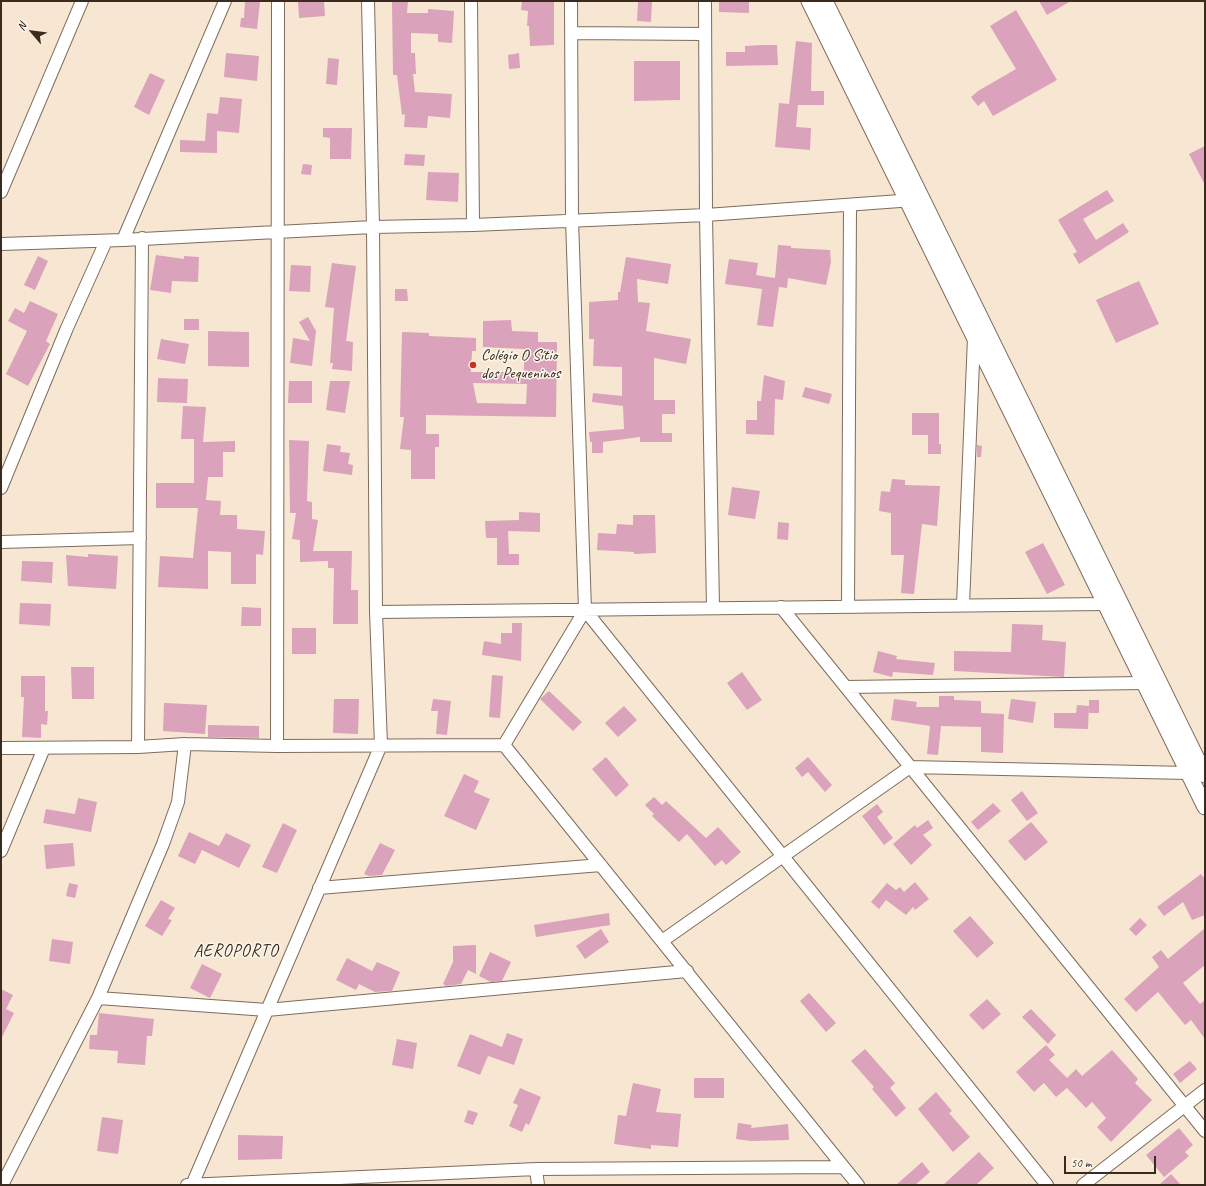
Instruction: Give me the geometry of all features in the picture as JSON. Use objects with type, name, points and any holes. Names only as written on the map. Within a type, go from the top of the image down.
[{"type":"street","points":[[1,192],[82,1]]},
{"type":"street","points":[[123,240],[225,1]]},
{"type":"street","points":[[277,746],[278,1]]},
{"type":"street","points":[[192,1185],[381,746],[376,612],[373,227],[368,1]]},
{"type":"street","points":[[471,1],[473,225]]},
{"type":"street","points":[[504,745],[585,610],[572,219],[571,1]]},
{"type":"street","points":[[705,1],[706,215],[713,608]]},
{"type":"street","points":[[809,1],[1205,807]]},
{"type":"street","points":[[825,1],[1205,775]]},
{"type":"street","points":[[572,33],[704,34]]},
{"type":"street","points":[[1,244],[106,241],[373,227],[473,225],[572,219],[706,215],[850,206],[922,199]]},
{"type":"street","points":[[848,606],[850,206]]},
{"type":"street","points":[[138,747],[142,238]]},
{"type":"street","points":[[1,488],[67,328],[106,241]]},
{"type":"street","points":[[963,605],[974,337]]},
{"type":"street","points":[[1,542],[140,538]]},
{"type":"street","points":[[376,612],[1105,604]]},
{"type":"street","points":[[781,607],[1205,1131]]},
{"type":"street","points":[[585,610],[1047,1185]]},
{"type":"street","points":[[846,687],[1144,683]]},
{"type":"street","points":[[1,748],[138,747],[185,744],[277,746],[504,745]]},
{"type":"street","points":[[2,1185],[98,998],[163,844],[178,802],[185,744]]},
{"type":"street","points":[[504,745],[858,1185]]},
{"type":"street","points":[[1,851],[44,748]]},
{"type":"street","points":[[662,941],[910,767],[1188,773]]},
{"type":"street","points":[[319,888],[601,865]]},
{"type":"street","points":[[98,998],[267,1010],[687,971]]},
{"type":"street","points":[[1083,1185],[1205,1090]]},
{"type":"street","points":[[187,1185],[536,1169],[844,1167]]},
{"type":"street","points":[[536,1169],[538,1185]]},
{"type":"building","points":[[245,1],[260,2],[257,29],[240,27],[241,18],[244,18]]},
{"type":"building","points":[[298,1],[324,1],[325,16],[299,18]]},
{"type":"building","points":[[392,1],[408,1],[407,13],[428,13],[428,9],[454,11],[452,43],[438,42],[438,34],[411,33],[411,53],[415,53],[416,74],[413,74],[415,92],[452,94],[450,118],[428,116],[427,128],[404,127],[405,114],[402,115],[397,75],[393,75]]},
{"type":"building","points":[[522,1],[554,1],[554,45],[530,46],[529,26],[527,26],[528,11],[521,10]]},
{"type":"building","points":[[638,1],[652,1],[651,22],[637,21]]},
{"type":"building","points":[[719,1],[749,1],[749,13],[719,12]]},
{"type":"building","points":[[1039,1],[1071,1],[1047,15]]},
{"type":"building","points":[[1016,10],[1057,80],[993,116],[984,101],[978,106],[971,97],[978,91],[1016,69],[990,26]]},
{"type":"building","points":[[796,41],[812,43],[811,91],[824,91],[824,105],[798,105],[796,127],[811,128],[810,150],[775,147],[779,103],[789,104]]},
{"type":"building","points":[[777,45],[778,65],[726,66],[726,52],[745,52],[745,46]]},
{"type":"building","points":[[226,53],[259,56],[257,81],[224,77]]},
{"type":"building","points":[[519,53],[520,68],[509,69],[508,55]]},
{"type":"building","points":[[328,58],[339,59],[337,85],[326,84]]},
{"type":"building","points":[[634,61],[680,61],[680,100],[634,101]]},
{"type":"building","points":[[150,73],[165,80],[149,115],[134,107]]},
{"type":"building","points":[[220,97],[242,99],[239,133],[217,131],[217,153],[180,152],[180,140],[205,141],[207,113],[218,114]]},
{"type":"building","points":[[323,128],[352,128],[351,159],[330,159],[330,138],[323,137]]},
{"type":"building","points":[[1205,146],[1205,185],[1189,154]]},
{"type":"building","points":[[405,154],[425,155],[424,166],[404,165]]},
{"type":"building","points":[[303,164],[312,165],[311,175],[301,174]]},
{"type":"building","points":[[428,172],[459,173],[458,202],[426,200]]},
{"type":"building","points":[[1107,190],[1114,201],[1083,219],[1096,240],[1123,223],[1129,232],[1079,264],[1073,254],[1077,252],[1058,220]]},
{"type":"building","points":[[778,245],[791,246],[791,248],[830,250],[831,262],[826,285],[788,278],[787,288],[779,287],[773,327],[757,325],[762,289],[725,284],[729,259],[758,263],[756,275],[775,278]]},
{"type":"building","points":[[156,255],[184,259],[184,256],[199,257],[198,282],[172,281],[171,293],[150,290]]},
{"type":"building","points":[[38,256],[48,261],[35,290],[24,285]]},
{"type":"building","points":[[626,257],[671,264],[668,284],[637,279],[638,302],[650,303],[646,331],[691,339],[686,364],[654,358],[654,400],[675,400],[675,414],[662,414],[662,433],[672,433],[672,442],[640,442],[640,437],[603,442],[603,453],[592,453],[592,442],[590,442],[589,432],[624,429],[623,406],[592,402],[593,393],[622,396],[622,367],[593,366],[594,339],[589,339],[589,302],[618,300],[618,292],[620,292]]},
{"type":"building","points":[[332,263],[356,266],[346,341],[353,342],[352,371],[332,369],[333,363],[330,363],[334,308],[325,307]]},
{"type":"building","points":[[291,265],[311,266],[310,292],[289,291]]},
{"type":"building","points":[[1139,281],[1159,324],[1116,343],[1096,300]]},
{"type":"building","points":[[395,289],[407,289],[408,301],[395,301]]},
{"type":"building","points":[[30,301],[58,314],[46,341],[50,344],[28,386],[6,374],[27,331],[8,321],[15,308],[24,313]]},
{"type":"building","points":[[308,317],[316,331],[312,366],[290,363],[293,338],[310,341],[299,322]]},
{"type":"building","points":[[184,319],[199,319],[199,330],[184,330]]},
{"type":"building","points":[[511,320],[512,331],[538,332],[538,342],[557,342],[556,417],[426,415],[426,434],[439,434],[439,447],[435,447],[435,479],[411,479],[411,450],[400,449],[404,417],[400,417],[402,332],[429,333],[429,336],[476,338],[476,351],[472,351],[471,372],[524,372],[524,349],[483,347],[483,321]],"holes":[[[473,383],[527,384],[526,404],[477,403]]]},
{"type":"building","points":[[208,331],[249,332],[249,367],[208,366]]},
{"type":"building","points":[[161,339],[189,344],[185,364],[157,359]]},
{"type":"building","points":[[764,375],[785,381],[783,400],[775,399],[774,435],[746,434],[746,420],[757,420],[757,401],[761,401]]},
{"type":"building","points":[[158,378],[188,379],[187,403],[157,402]]},
{"type":"building","points":[[289,381],[312,381],[312,403],[288,403]]},
{"type":"building","points":[[330,381],[350,381],[345,413],[326,410]]},
{"type":"building","points":[[805,387],[832,394],[829,404],[802,397]]},
{"type":"building","points":[[183,406],[206,407],[203,442],[235,441],[235,452],[223,452],[223,477],[208,477],[206,500],[221,501],[220,515],[237,515],[237,529],[265,531],[263,555],[256,554],[256,584],[231,584],[231,552],[208,551],[208,589],[158,587],[160,556],[193,558],[198,508],[156,508],[156,483],[194,483],[194,439],[181,439]]},
{"type":"building","points":[[912,413],[939,413],[939,444],[941,444],[941,454],[928,454],[928,435],[912,435]]},
{"type":"building","points":[[289,440],[309,441],[307,501],[312,502],[312,519],[318,520],[313,551],[352,551],[351,590],[358,590],[358,624],[333,624],[334,568],[328,568],[328,561],[300,562],[300,540],[292,539],[296,513],[290,513]]},
{"type":"building","points":[[327,444],[341,446],[340,452],[350,453],[348,464],[353,465],[352,475],[323,471]]},
{"type":"building","points":[[977,445],[982,446],[981,457],[977,457]]},
{"type":"building","points":[[892,479],[905,480],[905,485],[940,486],[937,526],[922,524],[914,594],[901,593],[904,555],[891,555],[891,513],[879,511],[881,491],[890,492]]},
{"type":"building","points":[[732,487],[760,491],[755,519],[728,515]]},
{"type":"building","points":[[519,512],[540,513],[540,532],[508,531],[509,554],[519,554],[519,565],[497,565],[497,538],[486,538],[485,521],[519,520]]},
{"type":"building","points":[[633,515],[655,515],[656,553],[634,554],[634,552],[597,550],[598,533],[616,534],[617,524],[633,525]]},
{"type":"building","points":[[778,522],[789,523],[788,540],[777,539]]},
{"type":"building","points":[[1043,543],[1065,585],[1047,594],[1025,552]]},
{"type":"building","points":[[88,554],[118,556],[116,589],[68,586],[66,555],[88,557]]},
{"type":"building","points":[[22,561],[53,562],[52,583],[21,581]]},
{"type":"building","points":[[20,603],[51,604],[50,626],[19,624]]},
{"type":"building","points":[[242,607],[261,608],[261,626],[241,626]]},
{"type":"building","points":[[512,623],[522,623],[521,661],[482,655],[484,641],[501,644],[501,633],[512,633]]},
{"type":"building","points":[[1012,624],[1043,625],[1042,640],[1066,642],[1064,677],[954,671],[954,651],[1011,652]]},
{"type":"building","points":[[292,628],[316,628],[316,654],[292,654]]},
{"type":"building","points":[[878,651],[897,656],[896,659],[935,663],[933,675],[893,672],[892,677],[873,672]]},
{"type":"building","points":[[71,667],[94,667],[94,699],[72,699]]},
{"type":"building","points":[[742,672],[762,700],[747,710],[727,683]]},
{"type":"building","points":[[492,675],[503,676],[500,718],[489,717]]},
{"type":"building","points":[[21,676],[45,676],[45,711],[48,711],[47,725],[41,724],[41,738],[22,737],[24,697],[21,697]]},
{"type":"building","points":[[549,691],[582,722],[573,731],[540,699]]},
{"type":"building","points":[[939,696],[954,696],[954,700],[981,701],[981,713],[1004,714],[1003,753],[981,752],[981,727],[941,726],[938,755],[927,754],[930,726],[891,720],[894,699],[917,702],[916,707],[939,707]]},
{"type":"building","points":[[334,699],[359,699],[358,734],[333,733]]},
{"type":"building","points":[[433,699],[451,701],[447,735],[436,734],[438,711],[431,711]]},
{"type":"building","points":[[1011,699],[1036,702],[1033,723],[1008,719]]},
{"type":"building","points":[[1089,700],[1099,700],[1099,713],[1089,713]]},
{"type":"building","points":[[164,703],[207,705],[205,734],[163,731]]},
{"type":"building","points":[[1077,705],[1089,706],[1088,729],[1054,728],[1054,713],[1076,713]]},
{"type":"building","points":[[624,706],[637,720],[618,737],[605,723]]},
{"type":"building","points":[[208,725],[259,726],[259,738],[208,737]]},
{"type":"building","points":[[606,757],[629,785],[616,797],[592,769]]},
{"type":"building","points":[[808,757],[832,785],[825,792],[808,772],[802,777],[795,768]]},
{"type":"building","points":[[464,774],[479,781],[474,792],[490,799],[476,830],[444,816]]},
{"type":"building","points":[[1022,791],[1038,813],[1027,821],[1011,800]]},
{"type":"building","points":[[654,797],[662,805],[666,801],[706,838],[718,827],[741,852],[726,865],[722,860],[715,866],[687,834],[679,842],[652,816],[654,814],[645,805]]},
{"type":"building","points":[[78,798],[97,802],[91,832],[43,823],[46,809],[75,814]]},
{"type":"building","points":[[993,803],[1001,811],[978,830],[971,822]]},
{"type":"building","points":[[877,804],[883,812],[877,817],[893,838],[884,845],[862,816]]},
{"type":"building","points":[[928,820],[933,828],[923,835],[932,845],[911,865],[893,844],[915,825],[917,828]]},
{"type":"building","points":[[1031,822],[1048,842],[1025,861],[1008,841]]},
{"type":"building","points":[[283,823],[297,830],[277,873],[262,867]]},
{"type":"building","points":[[189,832],[219,846],[226,833],[251,845],[239,868],[202,850],[195,864],[178,856]]},
{"type":"building","points":[[73,843],[75,866],[46,869],[44,845]]},
{"type":"building","points":[[380,843],[395,850],[382,875],[369,876],[364,874]]},
{"type":"building","points":[[1201,874],[1205,879],[1205,915],[1192,920],[1183,902],[1164,916],[1157,907]]},
{"type":"building","points":[[915,882],[929,899],[915,910],[913,907],[906,915],[886,900],[879,909],[871,902],[887,883],[896,890],[900,887],[904,892]]},
{"type":"building","points":[[69,883],[78,885],[75,898],[66,896]]},
{"type":"building","points":[[161,900],[175,908],[168,919],[172,920],[162,936],[145,926]]},
{"type":"building","points":[[609,913],[610,925],[536,937],[534,925]]},
{"type":"building","points":[[970,916],[994,943],[977,958],[953,931]]},
{"type":"building","points":[[1140,918],[1147,925],[1136,936],[1129,929]]},
{"type":"building","points":[[1205,928],[1205,965],[1183,983],[1200,1004],[1205,1000],[1205,1039],[1191,1020],[1185,1025],[1158,992],[1136,1012],[1124,999],[1159,967],[1152,957],[1161,950],[1168,959]]},
{"type":"building","points":[[601,929],[609,942],[585,959],[576,946]]},
{"type":"building","points":[[52,939],[73,942],[70,964],[49,961]]},
{"type":"building","points":[[476,945],[476,974],[468,970],[461,984],[446,986],[443,984],[453,962],[453,946]]},
{"type":"building","points":[[490,952],[511,962],[502,981],[491,982],[479,976]]},
{"type":"building","points":[[347,958],[372,971],[377,962],[400,972],[392,991],[375,992],[359,984],[356,990],[336,980]]},
{"type":"building","points":[[202,964],[222,974],[210,998],[190,988]]},
{"type":"building","points":[[1,989],[13,995],[6,1009],[14,1013],[1,1039]]},
{"type":"building","points":[[809,993],[836,1023],[826,1032],[800,1001]]},
{"type":"building","points":[[987,999],[1001,1014],[983,1030],[969,1015]]},
{"type":"building","points":[[1031,1009],[1056,1035],[1048,1044],[1022,1017]]},
{"type":"building","points":[[99,1013],[154,1019],[152,1036],[147,1036],[145,1065],[117,1063],[118,1051],[89,1049],[90,1035],[97,1035]]},
{"type":"building","points":[[507,1033],[523,1039],[514,1065],[488,1056],[480,1075],[457,1066],[470,1034],[502,1047]]},
{"type":"building","points":[[397,1039],[417,1043],[413,1069],[392,1065]]},
{"type":"building","points":[[1046,1045],[1055,1055],[1049,1060],[1067,1078],[1076,1069],[1082,1076],[1112,1050],[1138,1079],[1135,1083],[1152,1100],[1111,1142],[1097,1127],[1106,1118],[1092,1102],[1086,1108],[1067,1088],[1056,1097],[1044,1083],[1034,1092],[1016,1072]]},
{"type":"building","points":[[865,1049],[895,1083],[890,1088],[906,1108],[896,1117],[872,1089],[874,1087],[851,1061]]},
{"type":"building","points":[[1190,1061],[1197,1069],[1180,1083],[1173,1074]]},
{"type":"building","points":[[694,1078],[724,1078],[724,1098],[694,1098]]},
{"type":"building","points":[[633,1083],[661,1089],[656,1112],[681,1114],[678,1147],[651,1145],[651,1149],[614,1144],[618,1115],[626,1116]]},
{"type":"building","points":[[520,1088],[541,1097],[529,1125],[526,1123],[522,1132],[509,1126],[518,1105],[513,1103]]},
{"type":"building","points":[[936,1092],[952,1111],[949,1113],[970,1137],[953,1152],[918,1109]]},
{"type":"building","points":[[468,1110],[478,1113],[473,1125],[464,1122]]},
{"type":"building","points":[[102,1117],[123,1120],[118,1154],[97,1151]]},
{"type":"building","points":[[738,1123],[752,1125],[751,1128],[788,1124],[789,1140],[751,1141],[736,1139]]},
{"type":"building","points":[[1179,1128],[1193,1145],[1185,1152],[1189,1156],[1164,1177],[1146,1155]]},
{"type":"building","points":[[238,1135],[283,1136],[282,1159],[238,1160]]},
{"type":"building","points":[[979,1152],[994,1168],[976,1185],[943,1185]]},
{"type":"building","points":[[922,1162],[930,1172],[915,1185],[896,1185]]},
{"type":"building","points":[[1171,1174],[1181,1185],[1159,1185]]},
{"type":"place","name":"Colégio O Sítio dos Pequeninos","points":[[473,365]]},
{"type":"district","name":"AEROPORTO","points":[[236,952]]}]
